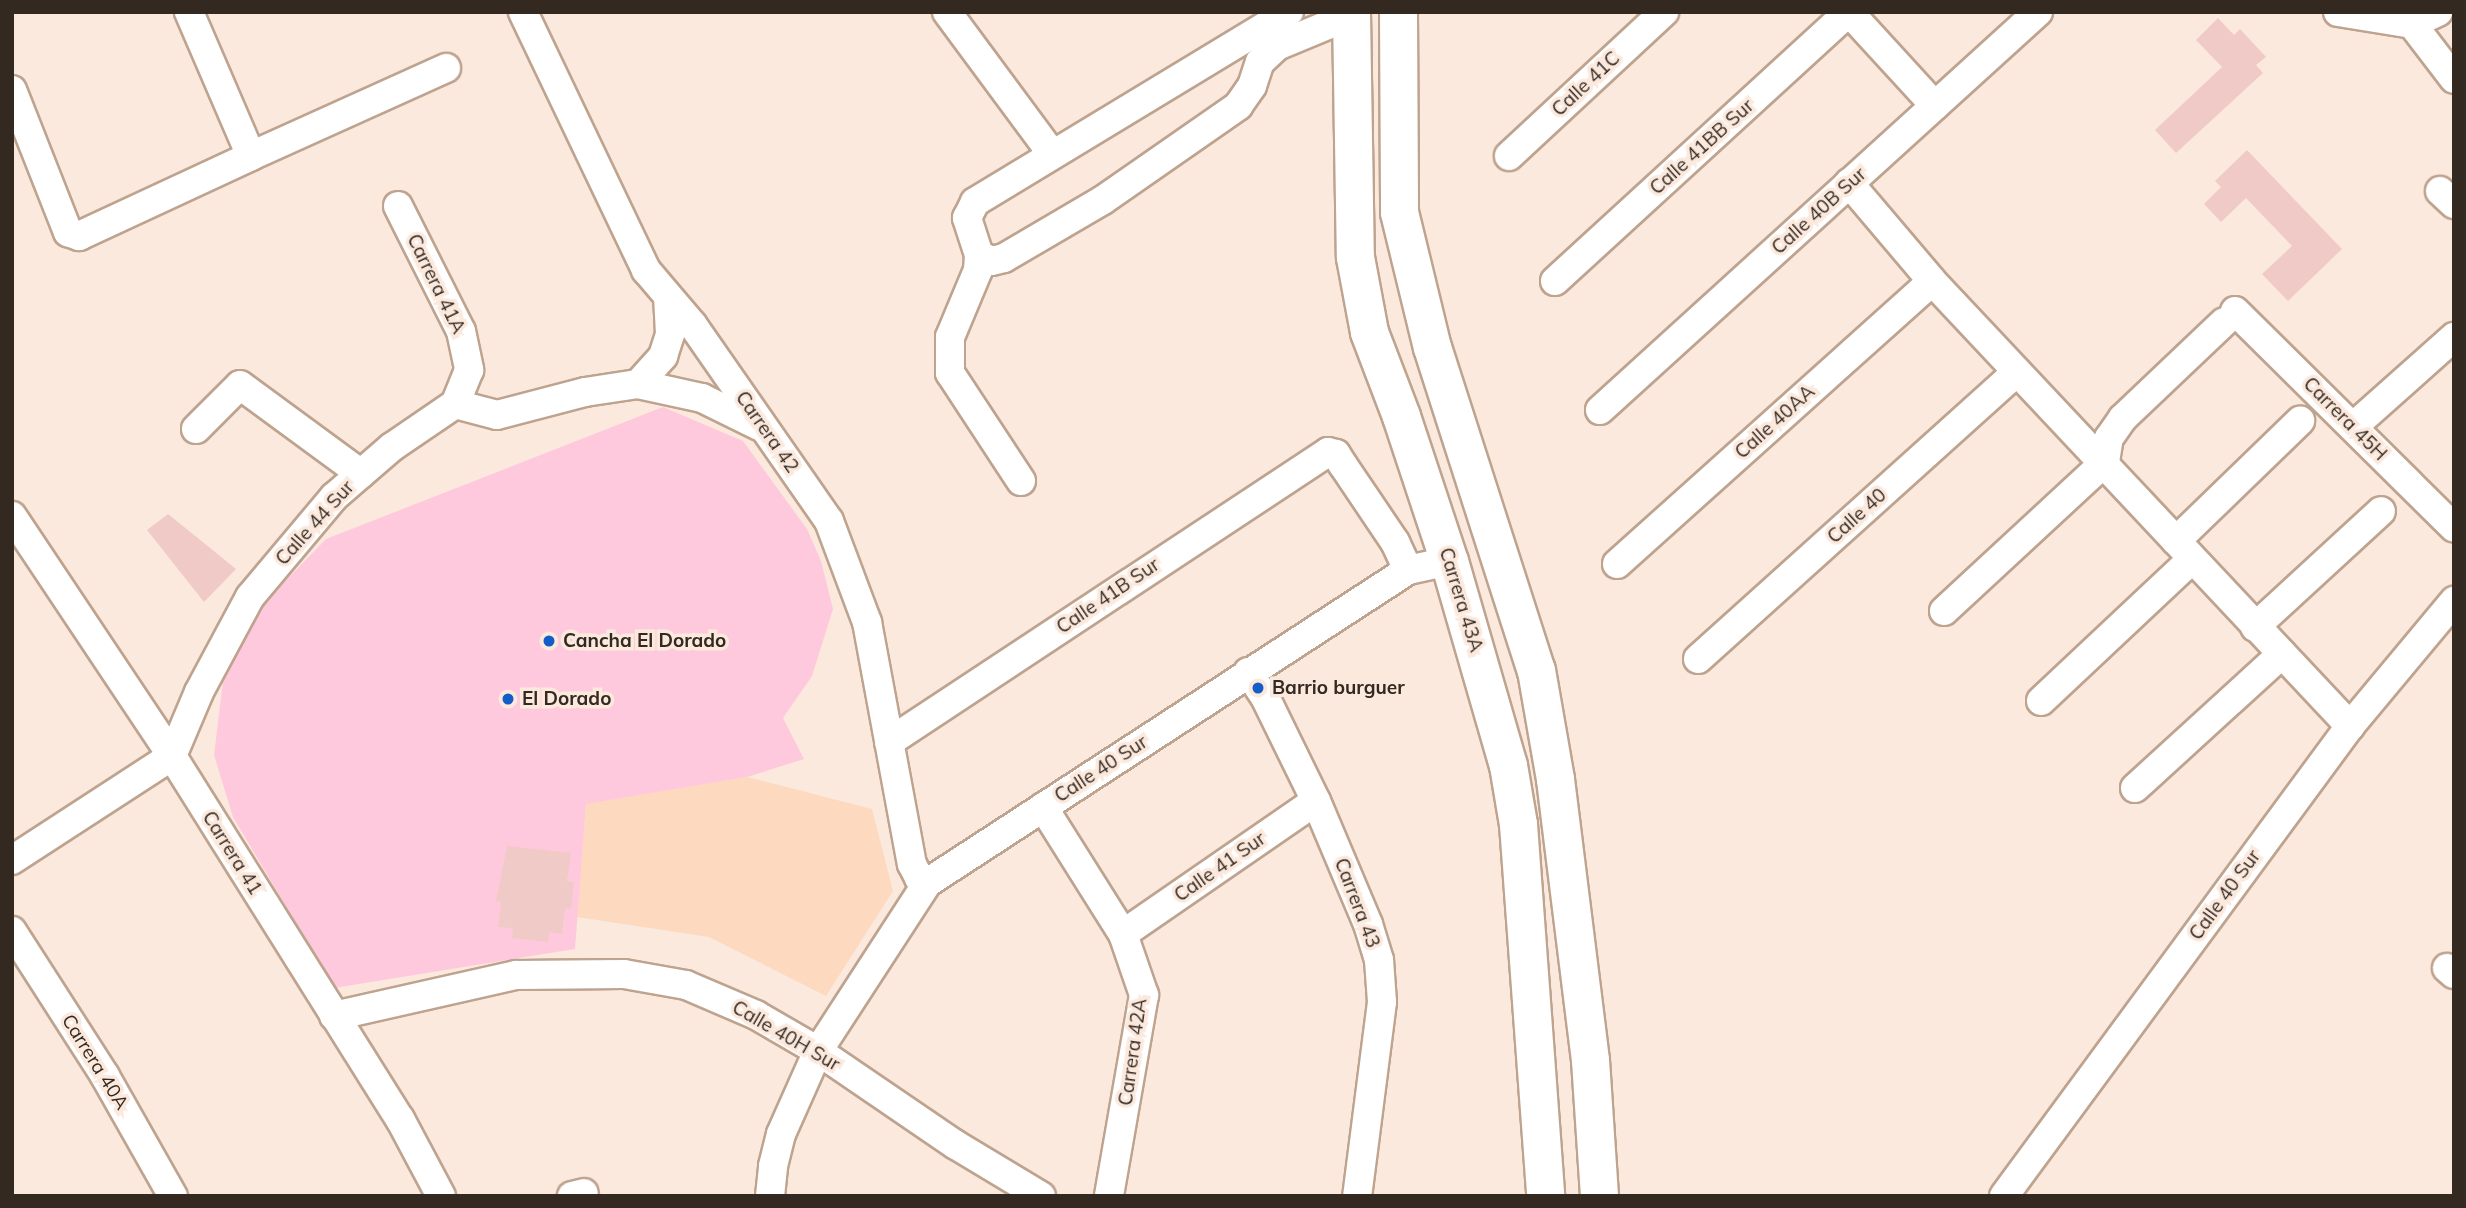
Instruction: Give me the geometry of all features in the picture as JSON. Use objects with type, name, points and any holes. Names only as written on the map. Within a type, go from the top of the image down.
[{"type":"main road","points":[[1398,12],[1399,212],[1432,347],[1536,670],[1555,779],[1590,1060],[1599,1196]]},
{"type":"main road","name":"Carrera 43A","points":[[1352,13],[1355,257],[1369,332],[1401,416],[1494,709],[1518,824],[1545,1196]]},
{"type":"street","points":[[189,12],[251,156]]},
{"type":"street","name":"Carrera 42","points":[[523,12],[621,223],[646,270],[692,324],[829,521],[867,622],[912,864],[919,878],[927,883]]},
{"type":"street","points":[[947,12],[1052,154]]},
{"type":"street","points":[[1021,481],[950,373],[950,337],[978,270],[979,255],[967,218],[975,202],[1289,12]]},
{"type":"street","name":"Calle 41C","points":[[1509,156],[1664,12]]},
{"type":"street","points":[[1849,12],[1935,106]]},
{"type":"street","name":"Calle 41BB Sur","points":[[1555,281],[1849,12]]},
{"type":"street","name":"Calle 40B Sur","points":[[1600,410],[2038,12]]},
{"type":"street","points":[[2338,12],[2412,24],[2438,12]]},
{"type":"street","points":[[979,255],[992,261],[1004,258],[1104,200],[1238,106],[1252,86],[1260,62],[1277,46],[1352,13]]},
{"type":"street","points":[[2412,24],[2454,79]]},
{"type":"street","points":[[12,90],[68,232],[79,236],[446,68]]},
{"type":"street","points":[[1849,183],[1932,281],[2105,462],[2255,627],[2350,726]]},
{"type":"street","name":"Carrera 41A","points":[[398,206],[461,331],[469,370],[455,404]]},
{"type":"street","name":"Calle 40AA","points":[[1617,564],[1932,281]]},
{"type":"street","points":[[638,384],[663,356],[670,334],[668,297]]},
{"type":"street","name":"Carrera 45H","points":[[2105,462],[2109,438],[2123,418],[2229,317],[2354,426],[2454,528]]},
{"type":"street","points":[[2354,426],[2454,337]]},
{"type":"street","name":"Calle 40","points":[[1698,659],[2017,372]]},
{"type":"street","points":[[455,404],[497,415],[585,392],[638,384],[702,398],[765,429]]},
{"type":"street","points":[[196,429],[240,385],[361,474]]},
{"type":"street","name":"Calle 44 Sur","points":[[172,756],[209,672],[250,597],[334,497],[392,447],[455,404]]},
{"type":"street","points":[[2041,701],[2184,550],[2300,421]]},
{"type":"street","name":"Calle 41B Sur","points":[[889,742],[1328,452],[1336,454],[1395,542],[1408,570]]},
{"type":"street","points":[[1944,611],[2105,462]]},
{"type":"street","points":[[2255,627],[2381,511]]},
{"type":"street","name":"Carrera 41","points":[[12,516],[172,756],[400,1119],[441,1196]]},
{"type":"street","name":"Calle 40 Sur","points":[[818,1051],[927,883],[1408,570],[1449,561]]},
{"type":"street","name":"Calle 40 Sur","points":[[2004,1196],[2350,726],[2454,601]]},
{"type":"street","points":[[2135,788],[2282,654]]},
{"type":"street","name":"Carrera 43","points":[[1248,672],[1266,699],[1316,801],[1368,924],[1379,960],[1382,1002],[1357,1196]]},
{"type":"street","points":[[12,860],[172,756]]},
{"type":"street","name":"Calle 41 Sur","points":[[1123,934],[1316,801]]},
{"type":"street","name":"Carrera 42A","points":[[1042,807],[1123,934],[1144,995],[1109,1196]]},
{"type":"street","name":"Carrera 40A","points":[[12,932],[105,1076],[173,1196]]},
{"type":"street","name":"Calle 40H Sur","points":[[334,1016],[516,975],[624,974],[686,985],[757,1015],[818,1051],[956,1144],[1041,1196]]},
{"type":"street","points":[[770,1196],[773,1166],[781,1134],[818,1051]]},
{"type":"shaded area","name":"El Dorado","points":[[663,407],[743,441],[807,529],[821,561],[833,609],[812,676],[783,718],[804,759],[747,777],[586,804],[575,949],[334,988],[233,817],[214,755],[223,681],[263,604],[326,539]]},
{"type":"shaded area","points":[[747,777],[872,809],[893,891],[826,996],[709,937],[577,917],[586,803]]},
{"type":"building","points":[[2218,18],[2234,35],[2240,29],[2266,57],[2256,65],[2263,73],[2176,153],[2155,130],[2222,67],[2196,40]]},
{"type":"building","points":[[2247,150],[2342,249],[2288,301],[2262,274],[2292,246],[2246,198],[2221,222],[2204,204],[2221,187],[2215,181]]},
{"type":"building","points":[[168,514],[236,569],[204,602],[147,530]]},
{"type":"building","points":[[507,846],[571,853],[567,881],[574,882],[571,909],[565,908],[562,934],[549,932],[548,942],[512,938],[513,928],[498,927],[501,902],[496,901]]},
{"type":"place","name":"Cancha El Dorado","points":[[549,641]]},
{"type":"place","name":"Barrio burguer","points":[[1258,688]]},
{"type":"place","name":"El Dorado","points":[[508,699]]}]
